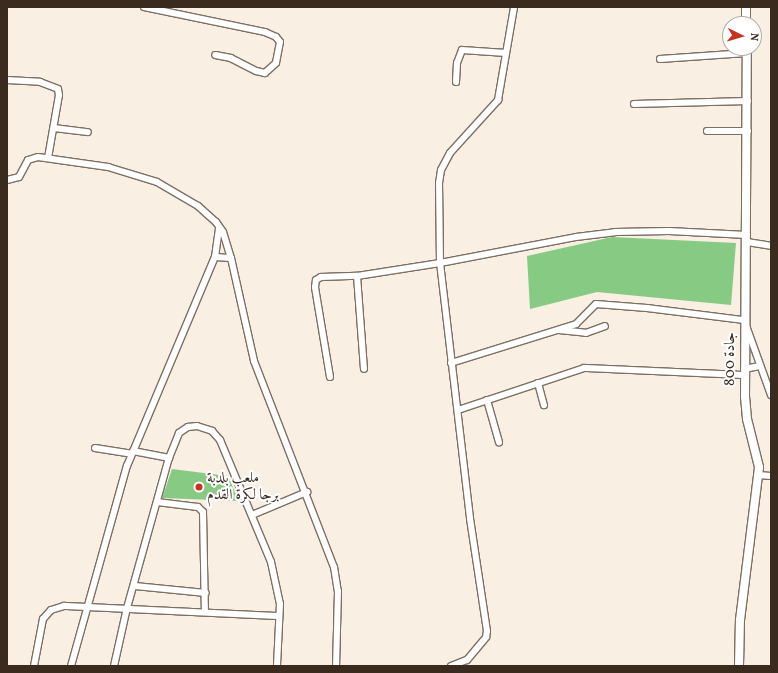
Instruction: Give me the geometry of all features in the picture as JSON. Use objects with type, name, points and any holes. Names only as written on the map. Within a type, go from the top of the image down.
[{"type":"main road","name":"جادة 800","points":[[739,666],[740,620],[758,475],[756,454],[747,419],[744,372],[747,238],[747,56]]},
{"type":"street","points":[[144,7],[265,32],[276,37],[280,42],[276,63],[266,74],[256,72],[231,58],[216,55]]},
{"type":"street","points":[[451,666],[467,660],[487,632],[451,363],[440,263],[438,202],[441,170],[460,140],[497,102],[514,7]]},
{"type":"street","points":[[456,82],[457,63],[462,50],[506,53]]},
{"type":"street","points":[[660,59],[722,53]]},
{"type":"street","points":[[7,80],[32,81],[58,89],[54,128],[48,158]]},
{"type":"street","points":[[634,104],[748,101]]},
{"type":"street","points":[[54,128],[88,132]]},
{"type":"street","points":[[707,131],[748,131]]},
{"type":"street","points":[[7,180],[19,177],[29,159],[48,158],[122,170],[157,182],[206,212],[219,228],[231,258],[254,361],[307,492],[337,579],[336,666]]},
{"type":"street","points":[[71,666],[132,453],[215,257],[219,228]]},
{"type":"street","points":[[330,377],[316,281],[321,277],[357,276],[440,263],[576,237],[616,232],[669,231],[747,238],[771,246]]},
{"type":"street","points":[[215,257],[231,258]]},
{"type":"street","points":[[357,276],[364,369]]},
{"type":"street","points":[[451,363],[579,323],[590,310],[600,304],[744,320],[771,395]]},
{"type":"street","points":[[556,330],[586,333],[605,326]]},
{"type":"street","points":[[458,410],[584,368],[744,372],[760,366]]},
{"type":"street","points":[[538,383],[544,405]]},
{"type":"street","points":[[488,400],[499,442]]},
{"type":"street","points":[[114,666],[127,608],[135,586],[169,458],[176,438],[183,430],[196,426],[212,430],[220,440],[252,515],[276,578],[280,604],[277,666]]},
{"type":"street","points":[[95,448],[169,458]]},
{"type":"street","points":[[758,475],[771,476]]},
{"type":"street","points":[[252,515],[307,492]]},
{"type":"street","points":[[157,502],[198,507],[202,510],[206,593],[205,612]]},
{"type":"street","points":[[135,586],[206,593]]},
{"type":"street","points":[[34,666],[40,625],[47,613],[64,606],[279,616]]},
{"type":"green space","points":[[612,237],[736,243],[731,305],[597,292],[530,309],[527,256]]},
{"type":"green space","name":"ملعب بلدبة برجا لكرة القدم","points":[[172,469],[228,476],[239,501],[162,498]]},
{"type":"place","name":"ملعب بلدبة برجا لكرة القدم","points":[[199,487]]}]
